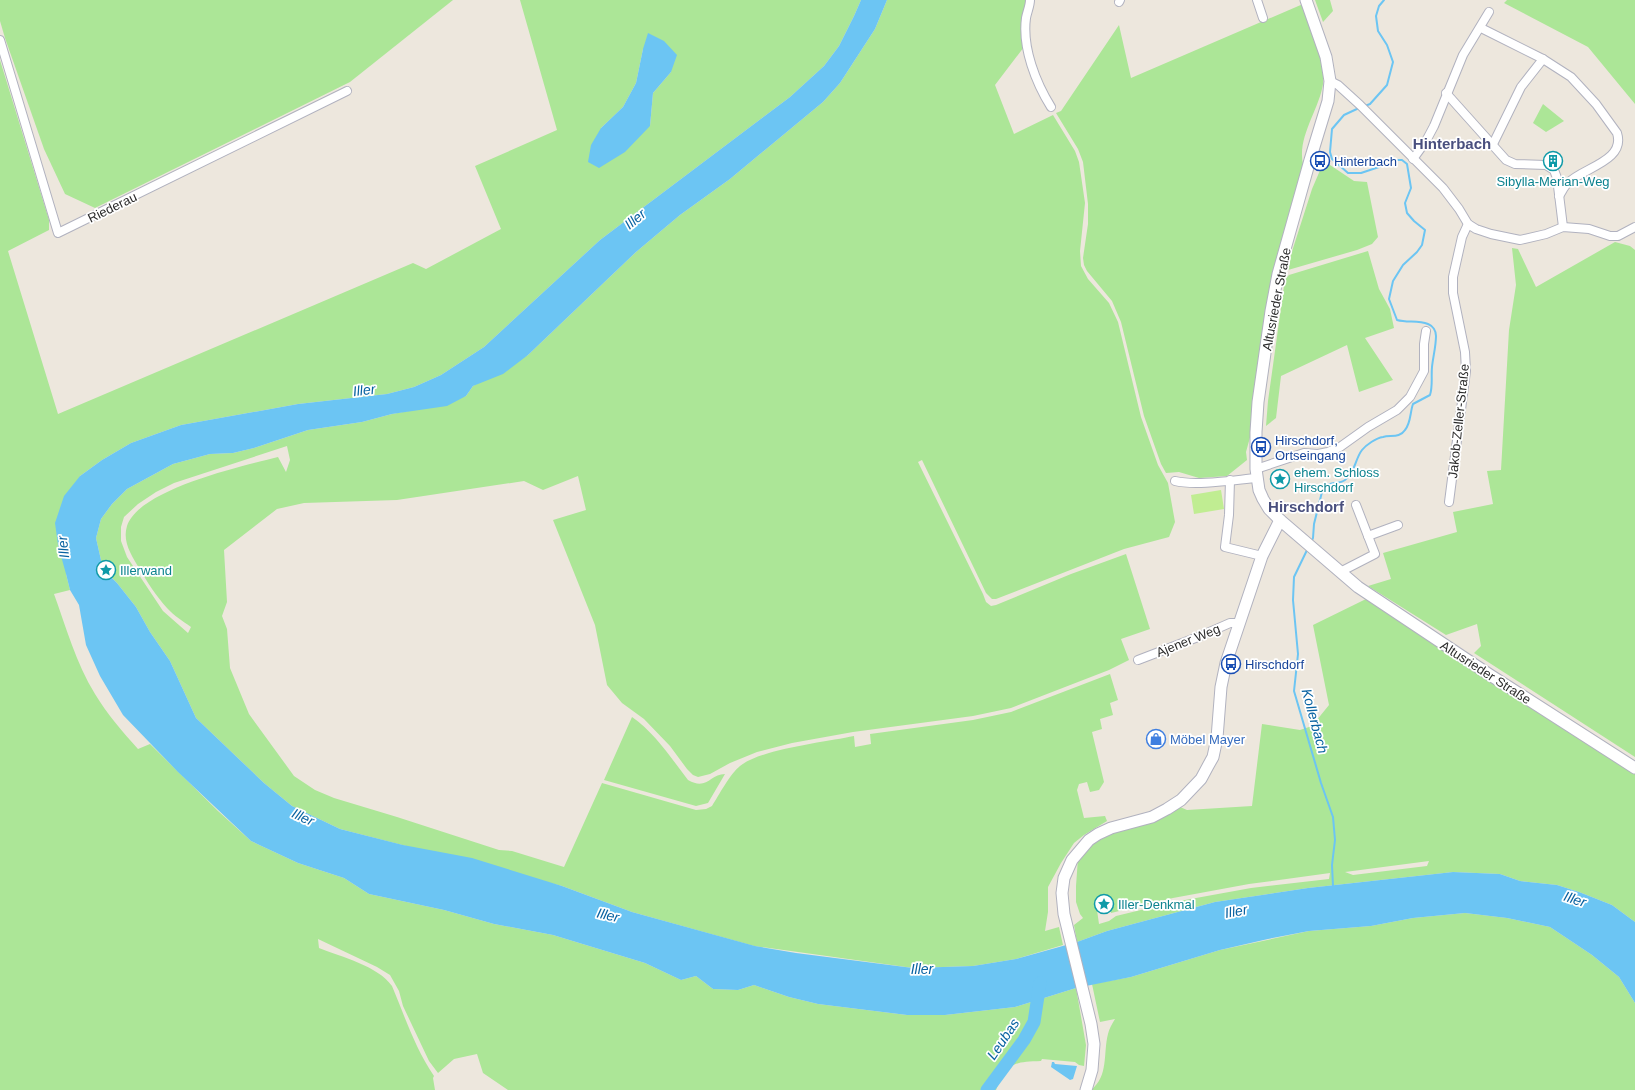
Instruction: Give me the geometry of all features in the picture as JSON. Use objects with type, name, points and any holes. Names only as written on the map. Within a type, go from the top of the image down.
[{"type":"main road","name":"Altusrieder Straße","points":[[1306,0],[1320,38],[1330,81],[1328,101],[1296,209],[1278,274],[1272,303],[1258,402],[1255,452],[1256,474],[1263,499],[1269,509],[1280,520],[1318,551],[1358,587],[1635,768]]},
{"type":"main road","points":[[1086,1090],[1092,1070],[1094,1044],[1092,1024],[1062,905],[1064,878],[1072,860],[1080,849],[1098,834],[1124,824],[1152,816],[1174,805],[1201,779],[1213,757],[1217,738],[1221,687],[1225,669],[1262,556],[1280,520]]},
{"type":"street","points":[[1030,0],[1026,18],[1028,47],[1040,88],[1051,108]]},
{"type":"street","points":[[1257,0],[1263,18]]},
{"type":"street","points":[[1413,159],[1429,136],[1463,55],[1481,28],[1489,12]]},
{"type":"street","points":[[1481,28],[1543,59],[1571,77],[1614,127],[1618,138],[1615,151],[1609,157],[1568,182],[1560,196]]},
{"type":"street","name":"Riederau","points":[[0,40],[58,233],[347,91]]},
{"type":"street","points":[[1493,144],[1522,87],[1543,59]]},
{"type":"street","points":[[1330,81],[1338,85],[1360,105],[1443,188],[1468,224],[1491,234],[1520,240],[1546,234],[1563,227],[1589,229],[1610,236],[1618,236],[1635,228]]},
{"type":"street","points":[[1446,93],[1506,160],[1511,163],[1546,165],[1554,170],[1560,196],[1563,227]]},
{"type":"street","points":[[1557,178],[1568,182]]},
{"type":"street","name":"Jakob-Zeller-Straße","points":[[1449,502],[1466,371],[1465,352],[1453,293],[1452,277],[1462,237],[1468,224]]},
{"type":"street","points":[[1175,481],[1184,483],[1230,480],[1256,474],[1304,454],[1318,454],[1340,447],[1368,427],[1397,410],[1410,397],[1424,371],[1424,344],[1426,331]]},
{"type":"street","points":[[1230,480],[1229,515],[1225,548],[1262,556]]},
{"type":"street","points":[[1340,572],[1375,554],[1356,505]]},
{"type":"street","points":[[1368,536],[1398,525]]},
{"type":"street","name":"Ajener Weg","points":[[1138,660],[1230,623],[1239,624]]},
{"type":"green space","points":[[0,0],[453,0],[350,82],[95,208],[65,194],[44,149],[5,38],[0,21]]},
{"type":"green space","points":[[520,0],[861,0],[839,46],[824,66],[790,97],[600,240],[484,347],[441,375],[414,387],[387,394],[298,404],[181,425],[131,443],[102,460],[80,476],[66,574],[70,590],[54,594],[72,645],[88,682],[110,715],[138,749],[150,744],[218,811],[251,841],[298,863],[344,878],[369,894],[444,910],[494,924],[553,935],[645,963],[681,980],[696,976],[713,989],[738,990],[754,985],[789,997],[818,1004],[907,1015],[945,1015],[1015,1007],[1076,988],[1086,1045],[1084,1066],[1075,1062],[1042,1059],[1041,1061],[1017,1063],[1008,1069],[1004,1074],[996,1090],[508,1090],[483,1073],[477,1054],[454,1059],[438,1073],[429,1061],[403,1006],[399,991],[390,975],[377,967],[318,939],[319,948],[369,968],[386,979],[392,986],[416,1043],[434,1076],[435,1090],[0,1090],[0,60],[49,220],[49,230],[8,251],[58,414],[413,263],[426,269],[501,229],[475,166],[557,130]],"holes":[[[643,49],[671,72],[653,93],[650,126],[601,128],[623,107],[636,83]]]},
{"type":"green space","points":[[887,0],[1027,0],[1024,47],[995,85],[1014,134],[1053,115],[1075,151],[1079,162],[1085,203],[1080,251],[1081,266],[1088,279],[1109,303],[1118,322],[1141,417],[1158,465],[1168,483],[1175,522],[1169,537],[1124,549],[996,599],[992,599],[986,593],[922,460],[918,462],[986,602],[991,606],[1126,554],[1150,629],[1121,639],[1129,660],[1109,670],[1011,708],[973,716],[853,732],[792,743],[757,752],[730,763],[710,774],[698,777],[693,775],[687,769],[670,746],[644,719],[622,703],[607,685],[595,625],[553,520],[586,510],[578,476],[543,490],[524,481],[397,500],[304,503],[277,509],[224,550],[227,602],[222,616],[227,629],[230,668],[249,714],[294,776],[315,790],[334,798],[499,850],[512,851],[564,867],[602,783],[696,810],[706,809],[712,806],[729,779],[740,766],[763,755],[794,747],[854,736],[855,747],[871,744],[870,734],[973,720],[1011,712],[1110,674],[1118,700],[1110,703],[1113,715],[1100,719],[1102,729],[1092,732],[1104,782],[1099,790],[1090,792],[1087,782],[1079,784],[1077,790],[1084,818],[1105,816],[1107,821],[1074,843],[1048,887],[1048,912],[1045,931],[1059,927],[1063,945],[1016,959],[973,966],[913,968],[754,946],[632,912],[562,886],[340,829],[292,806],[264,783],[196,718],[170,661],[150,632],[136,607],[117,583],[103,569],[96,538],[101,519],[112,504],[127,489],[173,464],[210,454],[233,453],[254,448],[308,430],[362,422],[419,409],[466,396],[473,386],[528,355],[636,252],[680,215],[730,179],[823,102],[840,83],[875,29]],"holes":[[[287,446],[290,460],[286,472],[278,457],[218,473],[171,490],[151,501],[135,513],[127,526],[126,538],[128,548],[133,559],[163,604],[173,614],[191,627],[188,633],[163,611],[127,557],[121,541],[121,527],[124,517],[138,504],[156,492],[174,483]]]},
{"type":"green space","points":[[1315,0],[1330,0],[1333,11],[1323,22]]},
{"type":"green space","points":[[1507,0],[1635,0],[1635,104],[1588,47],[1504,3]]},
{"type":"green space","points":[[1303,4],[1320,54],[1323,84],[1321,94],[1303,144],[1303,164],[1275,272],[1252,430],[1246,452],[1247,460],[1227,476],[1199,478],[1179,472],[1166,473],[1161,464],[1144,416],[1121,322],[1112,301],[1087,271],[1084,265],[1083,258],[1088,224],[1088,204],[1083,162],[1078,149],[1056,113],[1061,111],[1119,25],[1131,78]]},
{"type":"green space","points":[[1543,104],[1564,121],[1546,132],[1533,123]]},
{"type":"green space","points":[[1324,161],[1354,181],[1367,182],[1378,237],[1372,244],[1357,250],[1288,270],[1287,267],[1312,189]]},
{"type":"green space","points":[[1615,242],[1630,246],[1635,250],[1635,757],[1474,653],[1481,646],[1477,624],[1446,635],[1368,586],[1391,579],[1383,553],[1457,532],[1453,512],[1493,504],[1487,471],[1501,470],[1509,330],[1516,285],[1512,248],[1518,249],[1536,287]]},
{"type":"green space","points":[[1368,251],[1379,289],[1390,309],[1394,328],[1365,338],[1393,380],[1359,392],[1347,345],[1281,376],[1276,418],[1266,426],[1268,401],[1285,279],[1289,275]]},
{"type":"green space","points":[[1221,490],[1224,509],[1194,514],[1191,495]]},
{"type":"green space","points":[[1366,599],[1635,773],[1635,922],[1612,905],[1557,885],[1520,881],[1500,874],[1453,872],[1308,888],[1215,902],[1107,931],[1077,942],[1074,925],[1083,918],[1076,902],[1078,858],[1091,845],[1109,833],[1161,818],[1180,807],[1187,810],[1252,806],[1262,724],[1300,730],[1312,726],[1329,705],[1313,625]],"holes":[[[1429,861],[1427,866],[1353,875],[1345,872]],[[1330,873],[1329,879],[1251,888],[1174,902],[1116,916],[1109,921],[1099,924],[1096,903],[1108,898],[1111,913],[1173,898],[1249,884]]]},
{"type":"green space","points":[[632,717],[648,730],[688,780],[700,784],[716,776],[725,774],[708,803],[696,806],[604,780]]},
{"type":"green space","points":[[1465,913],[1507,918],[1550,927],[1592,955],[1619,977],[1635,1003],[1635,1090],[1091,1090],[1101,1078],[1108,1034],[1115,1019],[1100,1022],[1092,984],[1131,977],[1220,950],[1309,931],[1371,926],[1413,918]]},
{"type":"water","name":"Iller","points":[[861,0],[887,0],[875,29],[840,83],[823,102],[730,179],[680,215],[636,252],[528,355],[503,374],[473,386],[466,396],[447,406],[392,414],[362,422],[308,430],[254,448],[233,453],[210,454],[173,464],[127,489],[112,504],[101,519],[96,538],[103,569],[117,583],[136,607],[150,632],[170,661],[196,718],[264,783],[292,806],[340,829],[403,845],[472,858],[562,886],[632,912],[755,946],[796,953],[913,968],[973,966],[1016,959],[1077,942],[1107,931],[1215,902],[1308,888],[1453,872],[1500,874],[1520,881],[1557,885],[1579,892],[1612,905],[1635,922],[1635,1003],[1619,977],[1592,955],[1550,927],[1507,918],[1465,913],[1413,918],[1371,926],[1309,931],[1268,939],[1220,950],[1131,977],[1076,988],[1015,1007],[945,1015],[907,1015],[818,1004],[789,997],[754,985],[738,990],[713,989],[696,976],[681,980],[645,963],[553,935],[494,924],[444,910],[369,894],[344,878],[298,863],[251,841],[178,772],[123,715],[100,676],[86,645],[79,605],[70,590],[58,545],[55,523],[64,496],[80,476],[102,460],[131,443],[181,425],[298,404],[387,394],[414,387],[441,375],[484,347],[600,240],[790,97],[824,66],[839,46]]},
{"type":"water","points":[[648,33],[664,41],[677,55],[671,72],[653,93],[650,126],[625,152],[599,168],[588,162],[591,145],[601,128],[623,107],[636,83]]},
{"type":"water","points":[[1052,1062],[1055,1064],[1077,1066],[1073,1079],[1070,1080],[1051,1067]]},
{"type":"waterway","name":"Kollerbach","points":[[1365,106],[1370,104],[1387,85],[1393,62],[1387,45],[1378,31],[1376,16],[1379,6],[1384,0]]},
{"type":"waterway","name":"Kollerbach","points":[[1311,543],[1323,488],[1329,484],[1345,480],[1351,474],[1364,448],[1374,440],[1403,433],[1407,427],[1413,404],[1430,395],[1431,388],[1436,340],[1435,331],[1428,324],[1397,320],[1389,299],[1393,281],[1403,265],[1422,245],[1425,230],[1407,213],[1405,203],[1411,188],[1407,164],[1402,160],[1394,160],[1361,173],[1348,173],[1332,159],[1330,152],[1332,129],[1344,115],[1359,108]]},
{"type":"waterway","name":"Kollerbach","points":[[1308,548],[1294,577],[1293,600],[1298,654],[1294,691],[1321,783],[1333,817],[1335,840],[1332,865],[1333,886]]},
{"type":"waterway","name":"Leubas","points":[[987,1090],[1024,1040],[1034,1022],[1040,983]]},
{"type":"place","name":"Hinterbach","points":[[1320,161]]},
{"type":"place","name":"Sibylla-Merian-Weg","points":[[1553,161]]},
{"type":"place","name":"Hirschdorf, Ortseingang","points":[[1261,447]]},
{"type":"place","name":"ehem. Schloss Hirschdorf","points":[[1280,479]]},
{"type":"place","name":"Illerwand","points":[[106,570]]},
{"type":"place","name":"Hirschdorf","points":[[1231,664]]},
{"type":"place","name":"Möbel Mayer","points":[[1156,739]]},
{"type":"place","name":"Iller-Denkmal","points":[[1104,904]]},
{"type":"district","name":"Hinterbach","points":[[1452,144]]},
{"type":"district","name":"Hirschdorf","points":[[1306,507]]}]
